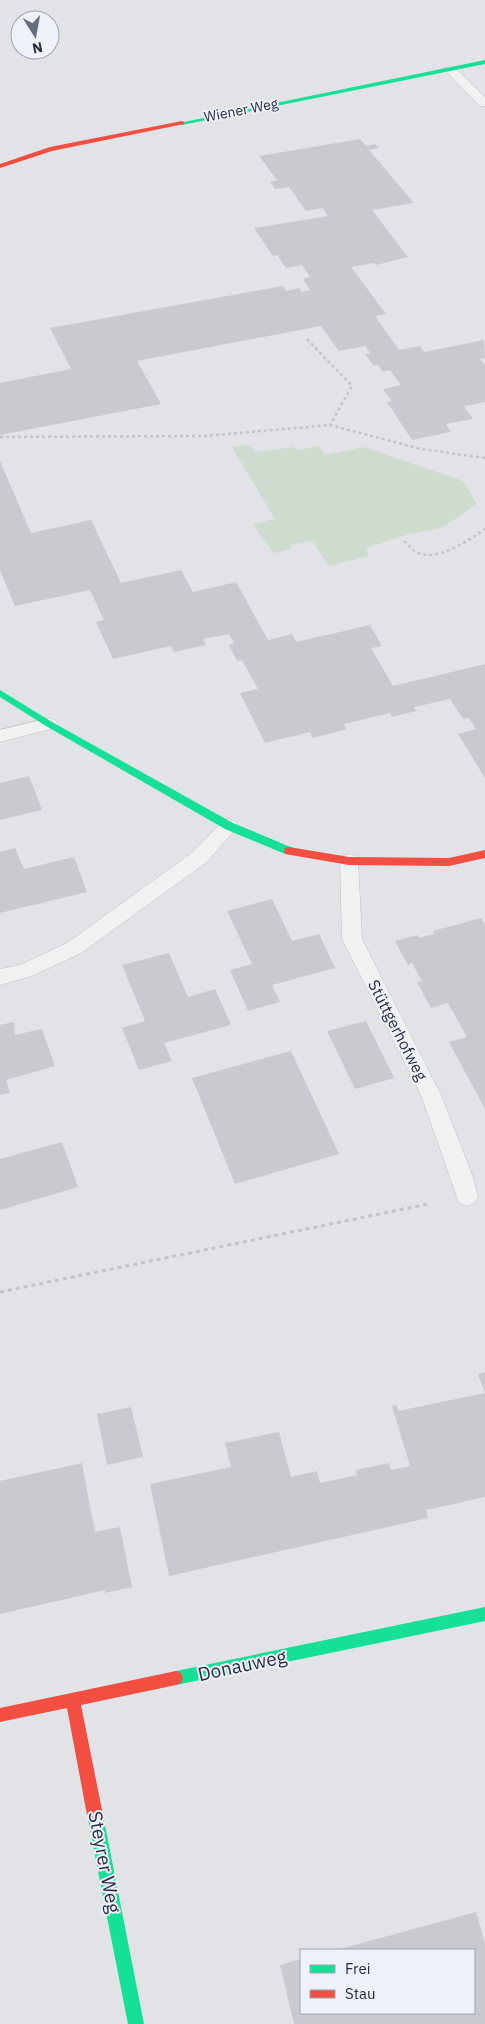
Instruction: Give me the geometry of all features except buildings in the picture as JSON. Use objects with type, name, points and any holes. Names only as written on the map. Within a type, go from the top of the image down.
[{"type":"street","name":"Wiener Weg","points":[[0,166],[50,148],[485,62]]},
{"type":"street","points":[[0,693],[49,724],[229,826],[292,852],[349,861],[449,862],[485,854]]},
{"type":"street","name":"Donauweg","points":[[0,1715],[485,1614]]},
{"type":"street","name":"Steyrer Weg","points":[[73,1700],[136,2024]]},
{"type":"lane","points":[[450,68],[484,103]]},
{"type":"lane","points":[[0,736],[49,724]]},
{"type":"lane","points":[[0,978],[25,971],[74,948],[200,857],[229,826]]},
{"type":"lane","name":"Stüttgerhofweg","points":[[349,861],[352,939],[431,1096],[462,1177],[467,1196]]},
{"type":"path","points":[[307,339],[352,386],[330,425]]},
{"type":"path","points":[[0,437],[205,436],[330,425],[421,449],[485,458]]},
{"type":"path","points":[[404,541],[416,552],[429,554],[448,551],[485,530]]},
{"type":"path","points":[[0,1292],[467,1196]]},
{"type":"shaded area","points":[[250,445],[255,452],[294,447],[297,450],[319,446],[325,455],[364,447],[463,481],[477,504],[442,528],[409,534],[366,548],[369,556],[329,566],[312,541],[290,545],[292,549],[273,553],[253,524],[275,519],[232,447]]},
{"type":"traffic: fast","points":[[182,123],[485,62]]},
{"type":"traffic: fast","points":[[0,693],[49,724],[229,826],[289,851]]},
{"type":"traffic: fast","points":[[176,1678],[485,1614]]},
{"type":"traffic: fast","points":[[95,1815],[136,2024]]},
{"type":"traffic: jam","points":[[0,166],[50,149],[182,123]]},
{"type":"traffic: jam","points":[[289,851],[349,861],[449,862],[485,854]]},
{"type":"traffic: jam","points":[[0,1715],[176,1678]]},
{"type":"traffic: jam","points":[[73,1700],[95,1815]]}]
